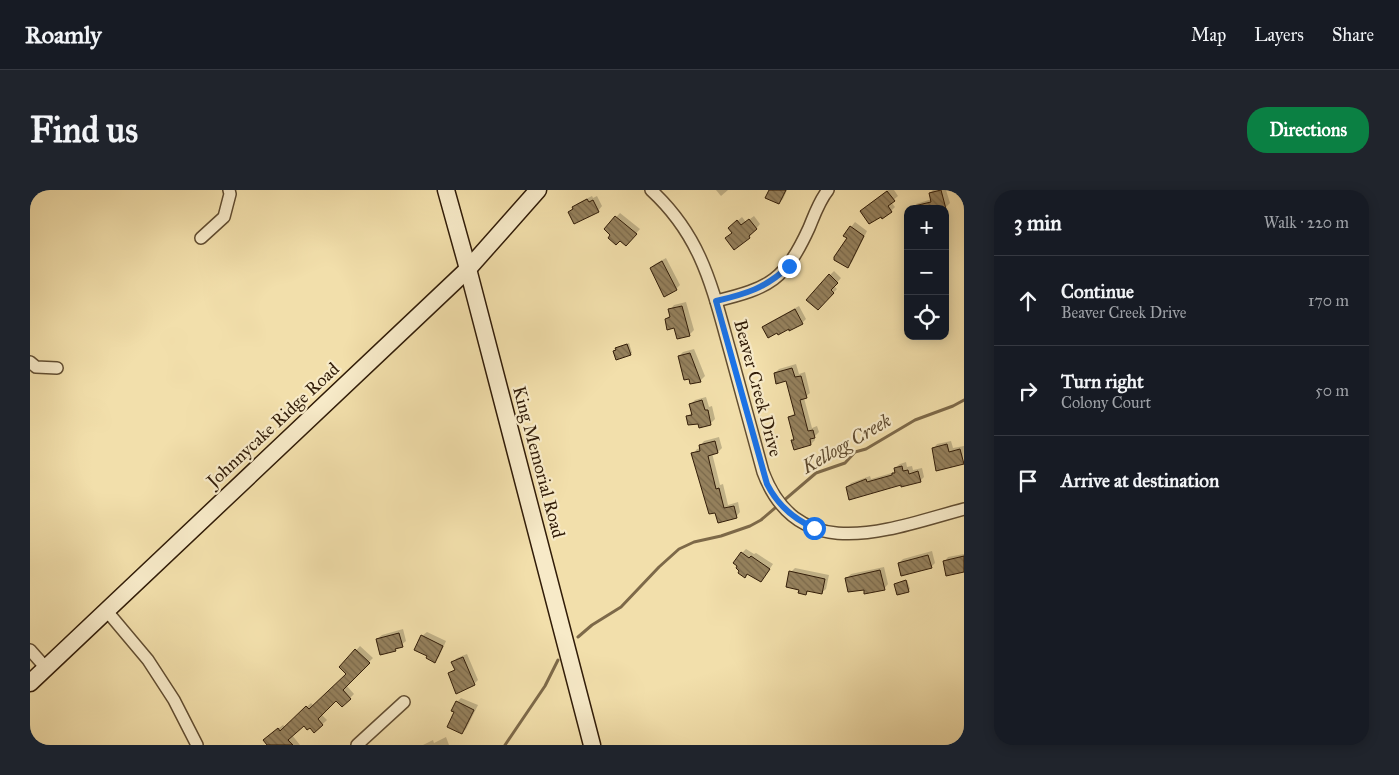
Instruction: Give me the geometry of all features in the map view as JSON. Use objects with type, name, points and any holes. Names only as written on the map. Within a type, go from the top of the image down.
[{"type":"main road","name":"King Memorial Road","points":[[446,190],[592,745]]},
{"type":"main road","name":"Johnnycake Ridge Road","points":[[30,683],[468,269],[538,190]]},
{"type":"street","points":[[201,238],[224,217],[230,194],[229,190]]},
{"type":"street","name":"Beaver Creek Drive","points":[[651,190],[674,214],[694,242],[705,265],[763,472],[774,496],[783,507],[794,518],[814,528],[836,534],[849,535],[886,529],[964,509]]},
{"type":"street","points":[[716,301],[758,289],[784,270],[797,254],[819,205],[828,190]]},
{"type":"street","points":[[30,362],[36,367],[57,368]]},
{"type":"street","points":[[106,610],[148,660],[174,700],[196,745]]},
{"type":"street","points":[[30,650],[46,668]]},
{"type":"street","points":[[357,745],[404,702]]},
{"type":"building","points":[[769,190],[786,190],[779,204],[765,198]]},
{"type":"building","points":[[941,190],[945,205],[918,205],[931,202],[929,193]]},
{"type":"building","points":[[887,191],[895,201],[888,206],[892,212],[882,219],[881,217],[869,224],[860,211]]},
{"type":"building","points":[[587,199],[589,202],[593,200],[599,212],[574,224],[568,212],[573,209],[572,207]]},
{"type":"building","points":[[615,216],[637,234],[626,246],[620,241],[616,245],[608,238],[610,235],[604,229]]},
{"type":"building","points":[[749,219],[757,229],[749,236],[750,238],[734,250],[725,238],[732,233],[728,228],[737,220],[741,225]]},
{"type":"building","points":[[850,226],[864,236],[848,268],[834,260],[834,257],[847,238],[843,236]]},
{"type":"building","points":[[662,261],[677,290],[664,297],[650,268]]},
{"type":"building","points":[[829,274],[838,283],[831,290],[834,293],[818,310],[806,300]]},
{"type":"building","points":[[682,306],[690,336],[677,339],[674,328],[667,330],[665,319],[670,317],[668,309]]},
{"type":"building","points":[[795,309],[803,324],[768,338],[762,327]]},
{"type":"building","points":[[627,344],[631,355],[616,360],[613,351],[616,350],[615,348]]},
{"type":"building","points":[[690,353],[701,382],[690,384],[689,379],[684,380],[678,356]]},
{"type":"building","points":[[792,368],[795,377],[801,376],[807,398],[800,400],[808,431],[813,430],[815,438],[810,439],[811,445],[794,450],[791,440],[794,440],[788,417],[795,415],[786,381],[776,384],[774,373]]},
{"type":"building","points":[[702,400],[705,410],[708,410],[711,425],[699,428],[698,424],[688,425],[686,416],[692,415],[689,404]]},
{"type":"building","points":[[715,441],[718,453],[708,456],[716,489],[719,488],[724,508],[734,506],[737,518],[718,523],[715,513],[709,514],[691,453],[700,451],[699,445]]},
{"type":"building","points":[[947,444],[949,452],[960,449],[964,464],[936,471],[932,448]]},
{"type":"building","points":[[902,466],[903,471],[908,470],[909,474],[918,471],[921,482],[901,487],[901,485],[849,500],[846,487],[866,479],[867,482],[892,475],[892,473],[895,473],[894,468]]},
{"type":"building","points":[[741,552],[749,558],[751,556],[770,569],[761,582],[747,574],[745,578],[738,573],[737,566],[733,563]]},
{"type":"building","points":[[928,555],[932,568],[901,576],[898,563]]},
{"type":"building","points":[[964,556],[964,572],[946,576],[943,561]]},
{"type":"building","points":[[880,570],[885,590],[864,594],[864,590],[848,592],[845,578]]},
{"type":"building","points":[[789,571],[825,579],[822,594],[807,591],[806,595],[798,593],[799,590],[786,587]]},
{"type":"building","points":[[906,580],[909,592],[897,595],[894,584]]},
{"type":"building","points":[[399,633],[403,647],[380,655],[376,639]]},
{"type":"building","points":[[421,635],[443,646],[435,663],[426,658],[427,656],[414,650]]},
{"type":"building","points":[[355,649],[370,663],[343,690],[351,699],[342,707],[336,701],[318,719],[323,725],[314,733],[310,728],[307,730],[304,726],[288,740],[293,745],[267,745],[263,740],[278,728],[280,731],[306,706],[309,709],[346,674],[339,667]]},
{"type":"building","points":[[463,657],[475,685],[456,694],[448,673],[455,670],[451,662]]},
{"type":"building","points":[[456,701],[474,710],[462,734],[447,727],[454,712],[451,711]]},
{"type":"waterway","name":"Kellogg Creek","points":[[578,637],[592,625],[621,607],[679,549],[694,542],[721,536],[750,526],[761,520],[816,473],[845,463],[855,452],[866,449],[915,420],[964,400]]},
{"type":"waterway","name":"Kellogg Creek","points":[[505,745],[545,686],[558,660]]},
{"type":"route","points":[[789,266],[758,289],[716,301],[767,484],[778,501],[794,518],[814,528]]}]
